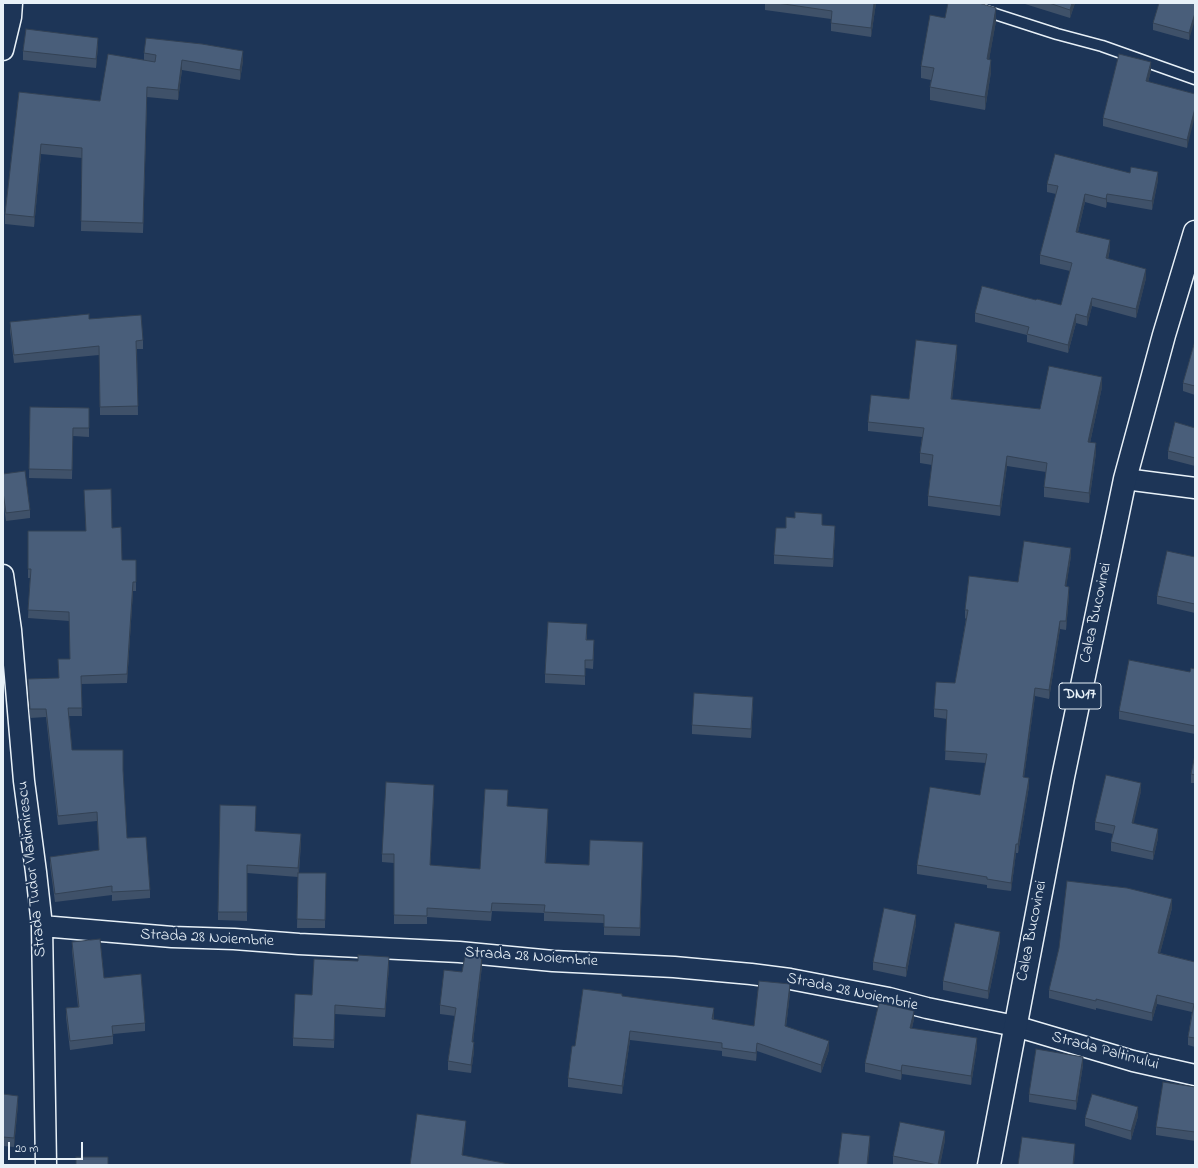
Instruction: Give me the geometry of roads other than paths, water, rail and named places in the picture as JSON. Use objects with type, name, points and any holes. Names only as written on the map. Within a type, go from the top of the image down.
[{"type":"highway","name":"Calea Bucovinei","points":[[988,1165],[1063,778],[1125,479],[1164,334],[1195,232]]},
{"type":"street","points":[[3,50],[11,17],[12,3]]},
{"type":"street","points":[[1125,479],[1195,488]]},
{"type":"street","name":"Strada Tudor Vladimirescu","points":[[3,574],[11,630],[24,781],[42,926],[46,1165]]},
{"type":"street","name":"Strada 28 Noiembrie","points":[[42,926],[172,937],[234,939],[299,944],[459,952],[553,961],[674,967],[752,974],[790,979],[889,998],[927,1008],[1015,1026]]},
{"type":"street","name":"Strada Paltinului","points":[[1015,1026],[1133,1061],[1195,1075]]},
{"type":"lane","points":[[961,3],[1057,34],[1102,46],[1195,79]]}]
